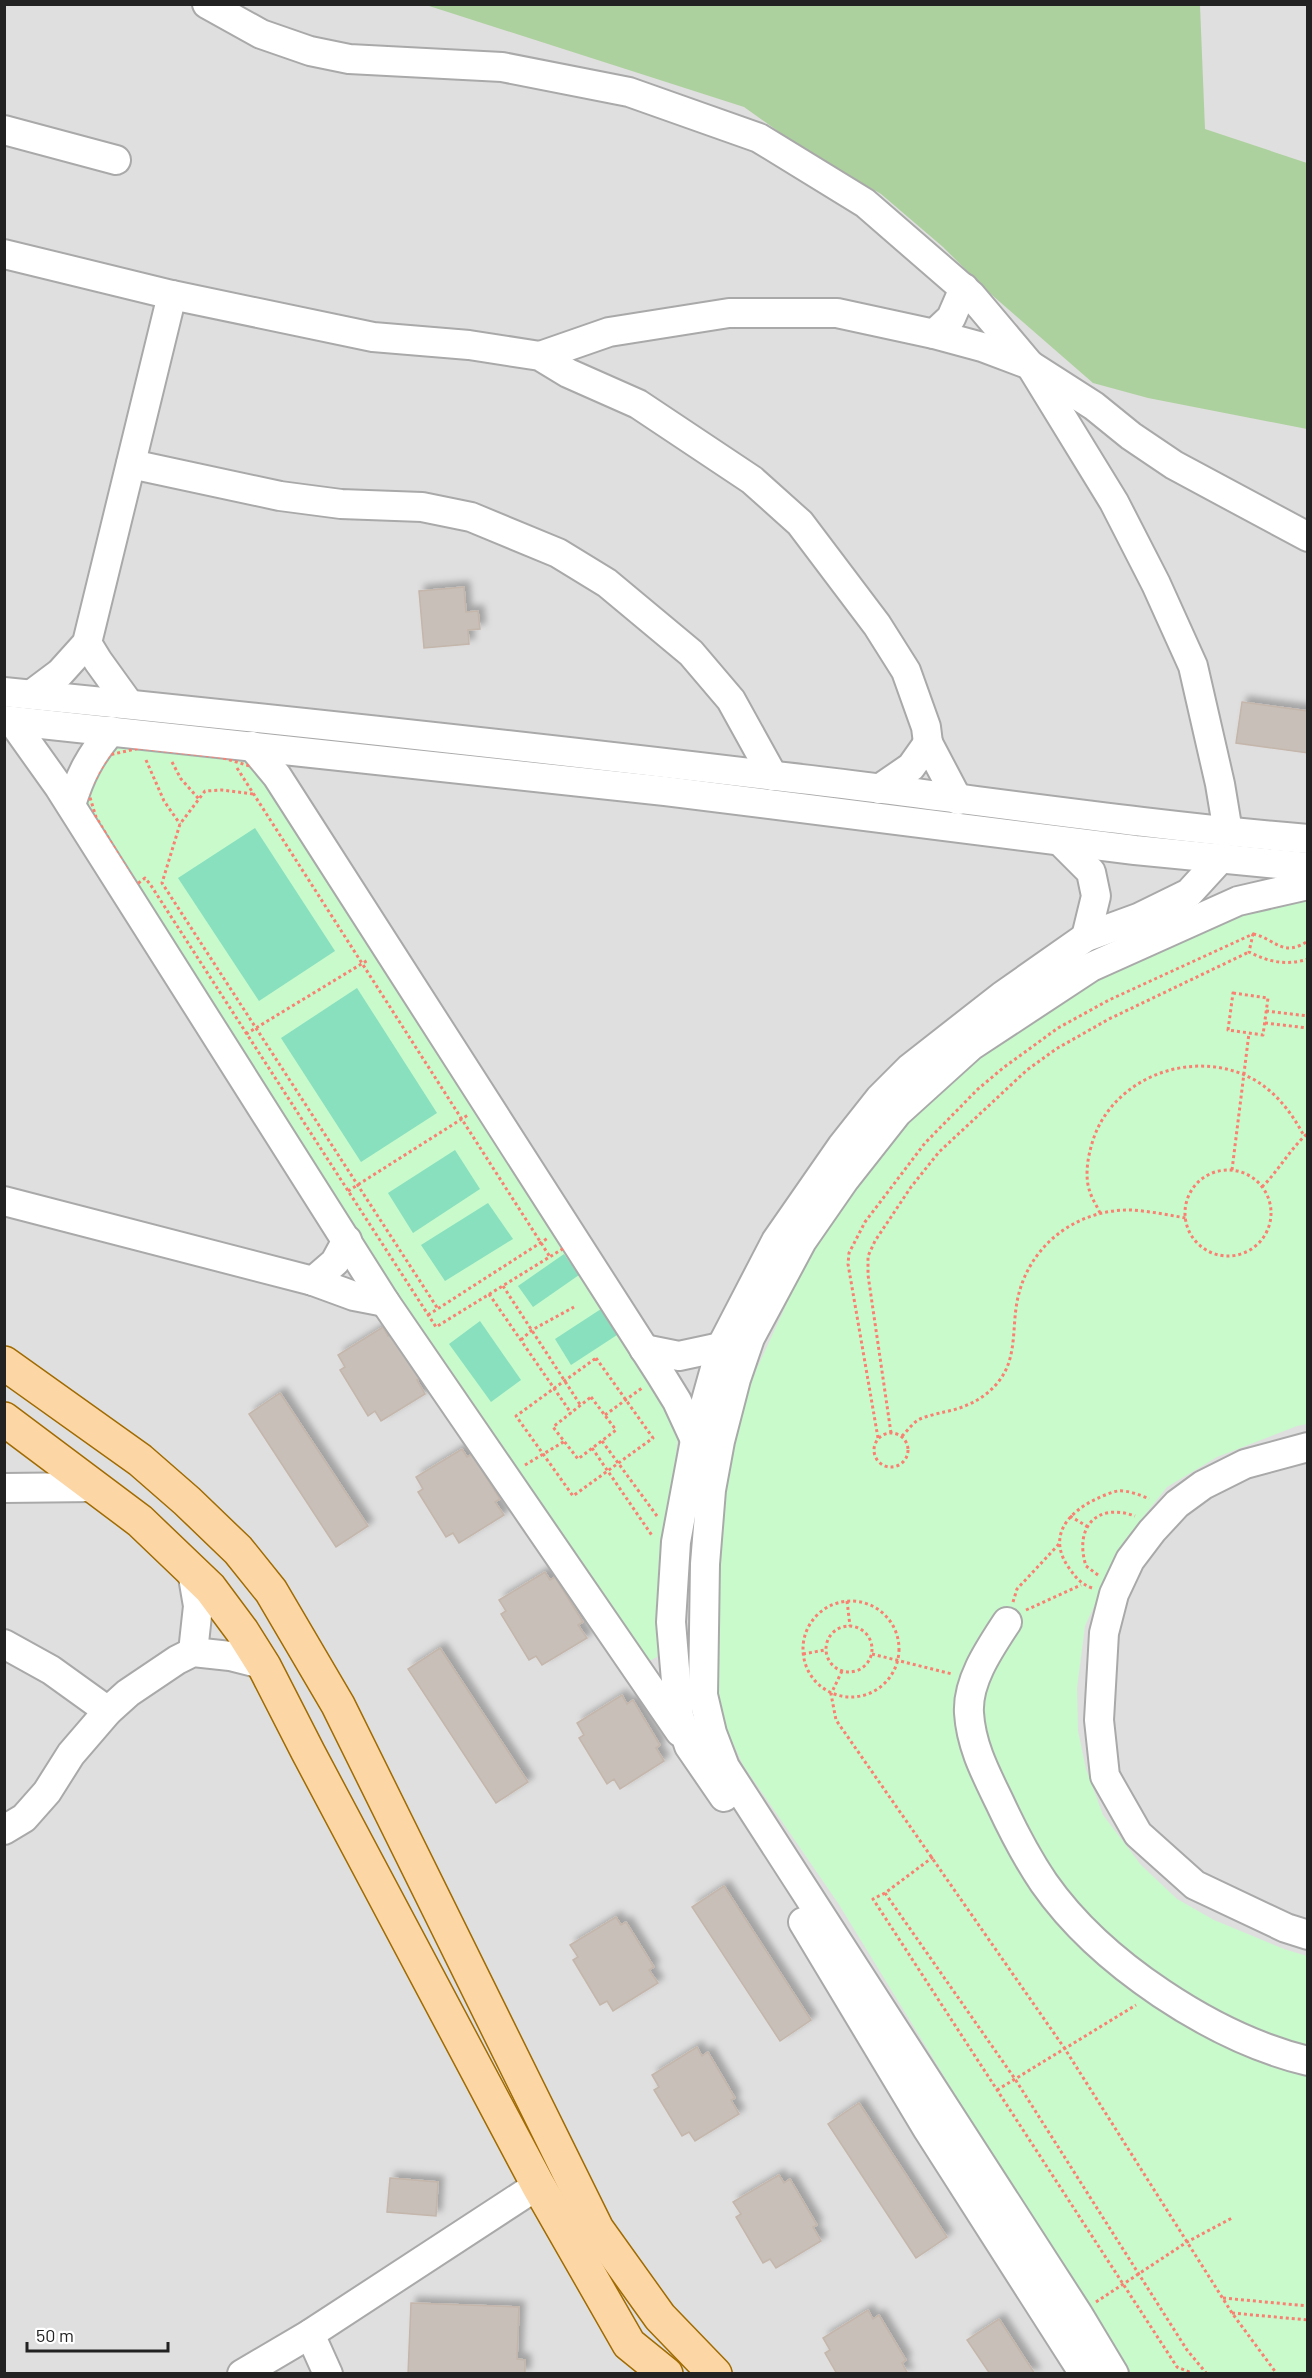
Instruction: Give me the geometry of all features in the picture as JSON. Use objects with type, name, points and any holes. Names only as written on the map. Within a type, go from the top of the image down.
[{"type":"main road","points":[[4,1363],[140,1460],[238,1550],[271,1591],[338,1705],[597,2229],[628,2276],[706,2371]]},
{"type":"main road","points":[[4,1419],[140,1521],[210,1588],[242,1631],[262,1664],[630,2359],[666,2373]]},
{"type":"street","points":[[207,4],[261,34],[310,51],[349,59],[502,67],[629,92],[759,138],[865,203],[964,288],[1030,365],[1114,502],[1156,584],[1193,666],[1220,784],[1225,845],[1190,893],[1138,918],[1086,937],[958,1030],[910,1068],[880,1098],[842,1146],[776,1241],[721,1347],[686,1480],[675,1555],[671,1622],[679,1716],[689,1746]]},
{"type":"street","points":[[4,130],[116,160]]},
{"type":"street","points":[[4,254],[172,295],[373,337],[469,345],[540,356],[568,373],[638,404],[753,480],[800,523],[853,592],[906,671],[926,727],[928,742],[957,800]]},
{"type":"street","points":[[934,334],[951,318],[964,288]]},
{"type":"street","points":[[32,694],[60,673],[87,643],[172,295]]},
{"type":"street","points":[[540,356],[609,332],[729,313],[837,313],[934,334],[982,347],[1030,365],[1094,406],[1131,436],[1174,465],[1308,537]]},
{"type":"street","points":[[598,336],[596,373],[603,388]]},
{"type":"street","points":[[131,464],[280,496],[341,504],[422,507],[471,518],[558,553],[607,582],[691,653],[731,700],[773,776]]},
{"type":"street","points":[[87,643],[129,704]]},
{"type":"street","points":[[4,692],[129,704],[879,789],[1225,845],[1308,867]]},
{"type":"street","points":[[8,720],[111,731],[242,754],[676,792],[1060,841],[1225,845],[1308,839]]},
{"type":"street","points":[[8,720],[236,1041],[346,1240],[385,1302],[751,1837],[928,2130],[1084,2373]]},
{"type":"street","points":[[71,806],[80,775],[95,749],[111,731]]},
{"type":"street","points":[[879,789],[911,767],[928,742]]},
{"type":"street","points":[[242,754],[277,776],[661,1375],[677,1401],[695,1440]]},
{"type":"street","points":[[1060,841],[1091,872],[1096,896],[1086,937]]},
{"type":"street","points":[[1114,2373],[724,1767],[712,1733],[703,1695],[705,1564],[711,1490],[720,1441],[736,1379],[750,1338],[802,1241],[851,1170],[897,1113],[971,1046],[1091,967],[1238,901],[1308,885]]},
{"type":"street","points":[[4,1201],[313,1281],[354,1296],[385,1302]]},
{"type":"street","points":[[313,1281],[335,1262],[346,1240]]},
{"type":"street","points":[[644,1349],[680,1356],[721,1347]]},
{"type":"street","points":[[1308,1447],[1245,1464],[1203,1485],[1177,1504],[1130,1560],[1117,1589],[1104,1634],[1099,1720],[1105,1776],[1138,1834],[1195,1885],[1286,1928],[1308,1935]]},
{"type":"street","points":[[4,1488],[95,1487]]},
{"type":"street","points":[[192,1571],[198,1606],[193,1652]]},
{"type":"street","points":[[1007,1622],[981,1665],[975,1680],[969,1712],[977,1755],[1016,1838],[1045,1884],[1105,1950],[1180,2006],[1245,2040],[1283,2055],[1308,2061]]},
{"type":"street","points":[[4,1644],[51,1670],[108,1711]]},
{"type":"street","points":[[4,1830],[24,1818],[47,1792],[71,1754],[108,1711],[128,1693],[193,1652],[230,1656],[262,1664]]},
{"type":"street","points":[[639,1673],[662,1674],[704,1658]]},
{"type":"street","points":[[242,2373],[310,2334],[538,2185]]},
{"type":"street","points":[[310,2334],[328,2373]]},
{"type":"path","points":[[141,748],[220,758],[242,754],[270,782],[569,1245],[436,1327],[348,1191],[236,1041],[150,884],[145,878],[136,885],[96,816],[88,791],[109,755],[141,748]]},
{"type":"path","points":[[141,748],[164,801],[180,824]]},
{"type":"path","points":[[165,751],[181,779],[199,799]]},
{"type":"path","points":[[242,754],[253,794],[550,1257]]},
{"type":"path","points":[[253,794],[222,790],[206,791],[180,824],[162,883],[438,1309]]},
{"type":"path","points":[[878,1438],[891,1432],[902,1436],[908,1444],[908,1455],[902,1464],[893,1467],[882,1465],[875,1458],[874,1447],[878,1438],[848,1264],[849,1253],[865,1222],[924,1143],[978,1089],[1012,1062],[1058,1028],[1109,1000],[1253,934],[1277,946],[1293,949],[1308,941]]},
{"type":"path","points":[[1250,952],[1253,934]]},
{"type":"path","points":[[236,1041],[380,952]]},
{"type":"path","points":[[1250,952],[1284,964],[1308,959]]},
{"type":"path","points":[[891,1432],[868,1275],[868,1256],[875,1241],[910,1187],[939,1152],[973,1120],[1027,1071],[1056,1050],[1109,1019],[1250,952]]},
{"type":"path","points":[[1233,993],[1268,998],[1264,1023],[1263,1035],[1228,1030],[1233,993]]},
{"type":"path","points":[[1266,1011],[1308,1016]]},
{"type":"path","points":[[1264,1023],[1308,1028]]},
{"type":"path","points":[[1232,1170],[1249,1033]]},
{"type":"path","points":[[1100,1213],[1090,1192],[1088,1158],[1094,1135],[1104,1116],[1120,1097],[1157,1073],[1185,1066],[1208,1067],[1253,1079],[1283,1103],[1304,1136]]},
{"type":"path","points":[[348,1191],[470,1113]]},
{"type":"path","points":[[1262,1187],[1308,1133]]},
{"type":"path","points":[[1232,1170],[1246,1174],[1262,1187],[1271,1209],[1270,1224],[1264,1238],[1253,1248],[1240,1255],[1225,1256],[1210,1253],[1198,1244],[1185,1218],[1193,1189],[1203,1178],[1217,1172],[1232,1170]]},
{"type":"path","points":[[902,1436],[919,1420],[970,1405],[999,1381],[1010,1360],[1021,1283],[1038,1253],[1050,1240],[1072,1224],[1100,1213],[1132,1210],[1185,1218]]},
{"type":"path","points":[[428,1315],[549,1237]]},
{"type":"path","points":[[503,1286],[581,1406]]},
{"type":"path","points":[[489,1294],[571,1413]]},
{"type":"path","points":[[521,1340],[532,1330],[574,1307]]},
{"type":"path","points":[[596,1358],[653,1438],[573,1496],[516,1416],[565,1381],[596,1358]]},
{"type":"path","points":[[605,1415],[661,1375]]},
{"type":"path","points":[[591,1397],[616,1430],[578,1459],[553,1427],[581,1406],[591,1397]]},
{"type":"path","points":[[602,1441],[675,1555]]},
{"type":"path","points":[[504,1477],[565,1442]]},
{"type":"path","points":[[592,1448],[675,1555]]},
{"type":"path","points":[[1081,1585],[1064,1561],[1060,1543],[1062,1528],[1070,1516],[1089,1502],[1119,1491],[1157,1502],[1162,1520],[1142,1518],[1114,1510],[1101,1514],[1088,1527],[1082,1546],[1086,1566],[1117,1589]]},
{"type":"path","points":[[1070,1516],[1088,1527]]},
{"type":"path","points":[[1007,1622],[1017,1589],[1060,1543]]},
{"type":"path","points":[[1007,1622],[1035,1604],[1081,1585],[1117,1589]]},
{"type":"path","points":[[847,1601],[850,1626]]},
{"type":"path","points":[[847,1601],[864,1602],[875,1607],[892,1623],[900,1645],[898,1660],[890,1678],[872,1693],[850,1698],[831,1694],[818,1685],[810,1676],[803,1654],[803,1642],[812,1621],[830,1606],[847,1601]]},
{"type":"path","points":[[850,1626],[856,1626],[866,1632],[872,1642],[872,1654],[867,1664],[858,1671],[842,1671],[836,1669],[828,1661],[825,1650],[827,1638],[834,1629],[850,1626]]},
{"type":"path","points":[[803,1654],[825,1650]]},
{"type":"path","points":[[872,1654],[975,1680]]},
{"type":"path","points":[[842,1671],[831,1694],[836,1720],[1065,2049],[1222,2298],[1277,2373]]},
{"type":"path","points":[[933,1857],[885,1893],[873,1899],[1177,2367],[1194,2373]]},
{"type":"path","points":[[885,1893],[1015,2079],[1187,2350],[1207,2373]]},
{"type":"path","points":[[997,2090],[1158,1991]]},
{"type":"path","points":[[1078,2314],[1187,2242],[1232,2218]]},
{"type":"path","points":[[1222,2298],[1308,2306]]},
{"type":"path","points":[[1232,2313],[1308,2320]]},
{"type":"shaded area","points":[[5,5],[1307,5],[1307,2373],[5,2373]]},
{"type":"green space","points":[[426,5],[1200,5],[1205,129],[1307,163],[1307,429],[1148,398],[1093,383],[881,194],[803,149],[744,107]]},
{"type":"green space","points":[[125,745],[234,756],[255,763],[673,1405],[678,1433],[657,1657],[647,1662],[490,1438],[103,843],[84,806],[104,751]]},
{"type":"green space","points":[[255,828],[335,951],[259,1001],[178,878]]},
{"type":"green space","points":[[1307,899],[1307,1424],[1217,1457],[1167,1487],[1124,1541],[1085,1626],[1077,1688],[1078,1731],[1086,1769],[1103,1815],[1141,1865],[1177,1899],[1214,1920],[1307,1956],[1307,2373],[1126,2373],[838,1903],[743,1765],[720,1715],[712,1659],[718,1537],[733,1434],[757,1368],[795,1286],[819,1241],[852,1192],[909,1120],[973,1062],[1031,1018],[1103,975],[1222,921],[1290,901]]},
{"type":"green space","points":[[357,988],[437,1113],[361,1162],[281,1038]]},
{"type":"green space","points":[[455,1150],[480,1189],[413,1233],[388,1193]]},
{"type":"green space","points":[[488,1203],[513,1239],[445,1281],[421,1245]]},
{"type":"green space","points":[[564,1254],[579,1275],[533,1307],[518,1286]]},
{"type":"green space","points":[[601,1309],[617,1335],[571,1365],[555,1339]]},
{"type":"green space","points":[[480,1321],[521,1380],[491,1402],[449,1344]]},
{"type":"building","points":[[464,587],[466,612],[478,611],[480,629],[468,630],[469,644],[424,648],[419,591]]},
{"type":"building","points":[[1242,702],[1308,711],[1308,753],[1236,743]]},
{"type":"building","points":[[383,1327],[388,1336],[394,1332],[422,1378],[417,1380],[425,1394],[381,1421],[375,1411],[368,1416],[340,1370],[345,1367],[338,1355]]},
{"type":"building","points":[[280,1393],[368,1526],[336,1547],[249,1414]]},
{"type":"building","points":[[462,1449],[467,1457],[472,1454],[500,1499],[495,1502],[504,1515],[459,1543],[453,1533],[446,1537],[418,1492],[423,1489],[416,1477]]},
{"type":"building","points":[[545,1572],[550,1580],[555,1577],[583,1622],[578,1625],[587,1638],[542,1665],[536,1656],[529,1660],[501,1614],[506,1611],[499,1600]]},
{"type":"building","points":[[440,1648],[528,1782],[496,1803],[408,1669]]},
{"type":"building","points":[[622,1695],[627,1704],[633,1700],[660,1745],[656,1748],[664,1761],[620,1789],[614,1779],[607,1784],[579,1738],[584,1735],[577,1723]]},
{"type":"building","points":[[724,1886],[811,2020],[780,2041],[692,1907]]},
{"type":"building","points":[[616,1917],[621,1925],[626,1922],[654,1967],[649,1970],[658,1983],[613,2011],[607,2001],[600,2005],[573,1960],[578,1957],[570,1945]]},
{"type":"building","points":[[697,2047],[702,2056],[708,2052],[735,2098],[731,2100],[739,2114],[695,2141],[689,2132],[682,2136],[654,2090],[659,2087],[652,2075]]},
{"type":"building","points":[[859,2103],[947,2237],[916,2258],[828,2124]]},
{"type":"building","points":[[779,2175],[784,2183],[790,2179],[817,2225],[813,2227],[821,2241],[776,2268],[770,2259],[763,2263],[736,2217],[741,2214],[733,2202]]},
{"type":"building","points":[[390,2178],[438,2182],[436,2216],[387,2212]]},
{"type":"building","points":[[411,2303],[519,2307],[517,2359],[525,2360],[525,2374],[408,2374]]},
{"type":"building","points":[[868,2310],[873,2319],[879,2315],[906,2360],[902,2363],[908,2374],[837,2374],[825,2353],[830,2350],[823,2338]]},
{"type":"building","points":[[999,2319],[1035,2374],[990,2374],[967,2340]]}]
